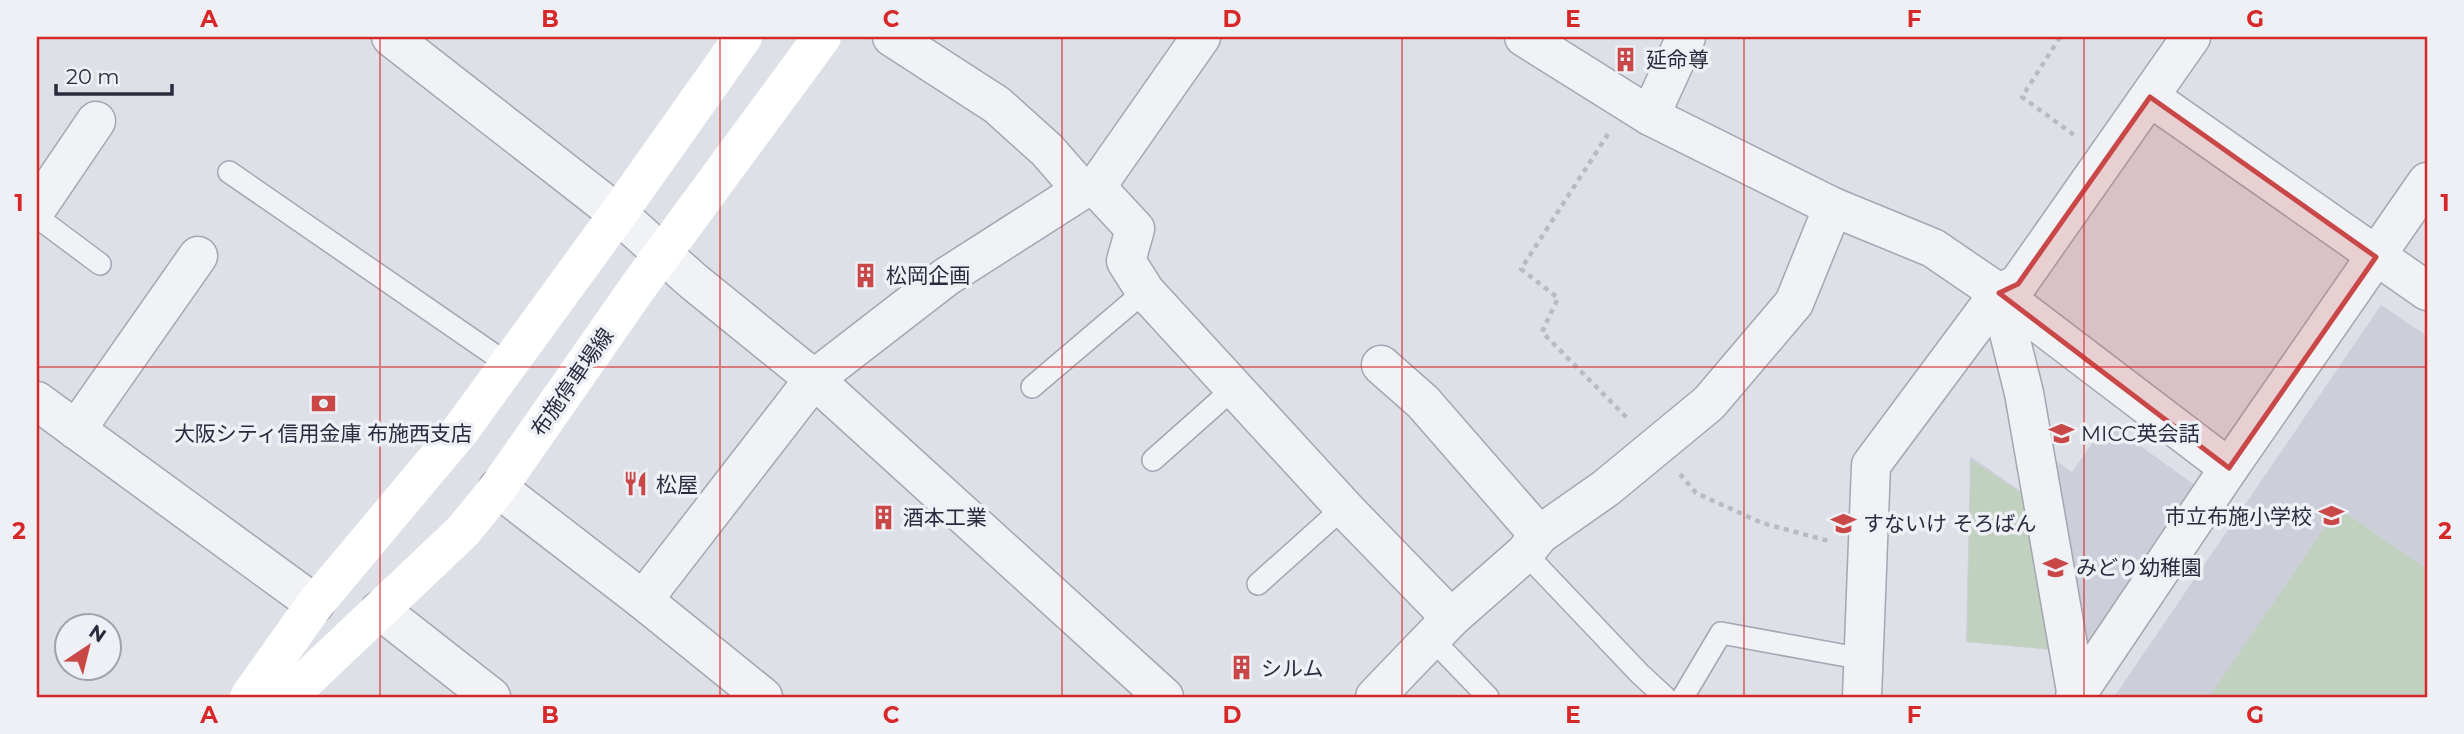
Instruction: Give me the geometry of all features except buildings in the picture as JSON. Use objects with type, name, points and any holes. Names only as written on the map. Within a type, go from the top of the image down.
[{"type":"main road","points":[[249,697],[315,604],[460,431],[743,37]]},
{"type":"main road","name":"布施停車場線","points":[[288,697],[463,531],[498,488],[664,253],[822,37]]},
{"type":"street","points":[[391,37],[618,214],[693,281],[814,379],[1164,697]]},
{"type":"street","points":[[892,37],[997,105],[1135,229],[1126,261],[1145,292],[1344,508],[1442,629]]},
{"type":"street","points":[[643,600],[814,379],[946,277],[1089,189],[1201,37]]},
{"type":"street","points":[[1524,37],[1639,110],[1833,208],[1933,248],[1999,293],[2229,468]]},
{"type":"street","points":[[1639,110],[1686,37]]},
{"type":"street","points":[[1862,697],[1871,465],[1999,293],[2018,284],[2191,37]]},
{"type":"street","points":[[2150,97],[2427,291]]},
{"type":"street","points":[[37,208],[96,121]]},
{"type":"street","points":[[2076,696],[2229,468],[2427,182]]},
{"type":"street","points":[[1376,697],[1442,629],[1532,544],[1606,488],[1709,403],[1794,303],[1833,208]]},
{"type":"street","points":[[76,430],[198,256]]},
{"type":"street","points":[[1999,293],[2024,393],[2076,696]]},
{"type":"street","points":[[1381,365],[1423,402],[1532,544]]},
{"type":"street","points":[[37,401],[315,604]]},
{"type":"street","points":[[498,488],[763,697]]},
{"type":"street","points":[[380,610],[491,697]]},
{"type":"lane","points":[[229,172],[509,365]]},
{"type":"lane","points":[[37,217],[100,264]]},
{"type":"lane","points":[[1032,387],[1145,292]]},
{"type":"lane","points":[[1153,460],[1234,388]]},
{"type":"lane","points":[[1258,584],[1344,508]]},
{"type":"lane","points":[[1532,544],[1640,674],[1665,697]]},
{"type":"lane","points":[[1442,629],[1488,697]]},
{"type":"lane","points":[[1683,697],[1721,634],[1863,659]]},
{"type":"path","points":[[2060,37],[2022,97],[2107,158]]},
{"type":"path","points":[[1639,110],[1521,269],[1558,298],[1542,332],[1656,447],[1696,493],[1762,523],[1867,551]]},
{"type":"highlighted area","points":[[2150,97],[2376,257],[2229,468],[1999,293],[2018,284]]},
{"type":"shaded area","name":"市立布施小学校","points":[[2381,305],[2427,336],[2427,697],[2114,697]]},
{"type":"shaded area","name":"みどり幼稚園","points":[[2107,422],[2199,488],[2084,653],[1966,642],[1970,456],[2022,492],[2048,455],[2072,472]]},
{"type":"green space","points":[[1971,460],[2022,494],[2036,473],[2069,651],[1967,642]]},
{"type":"green space","points":[[2338,508],[2427,569],[2427,697],[2209,697]]},
{"type":"place","name":"延命尊","points":[[1626,59]]},
{"type":"place","name":"松岡企画","points":[[866,275]]},
{"type":"place","name":"大阪シティ信用金庫 布施西支店","points":[[323,404]]},
{"type":"place","name":"MICC英会話","points":[[2061,433]]},
{"type":"place","name":"松屋","points":[[636,484]]},
{"type":"place","name":"市立布施小学校","points":[[2332,516]]},
{"type":"place","name":"酒本工業","points":[[883,517]]},
{"type":"place","name":"すないけ そろばん","points":[[1843,523]]},
{"type":"place","name":"みどり幼稚園","points":[[2056,567]]},
{"type":"place","name":"シルム","points":[[1241,668]]}]
